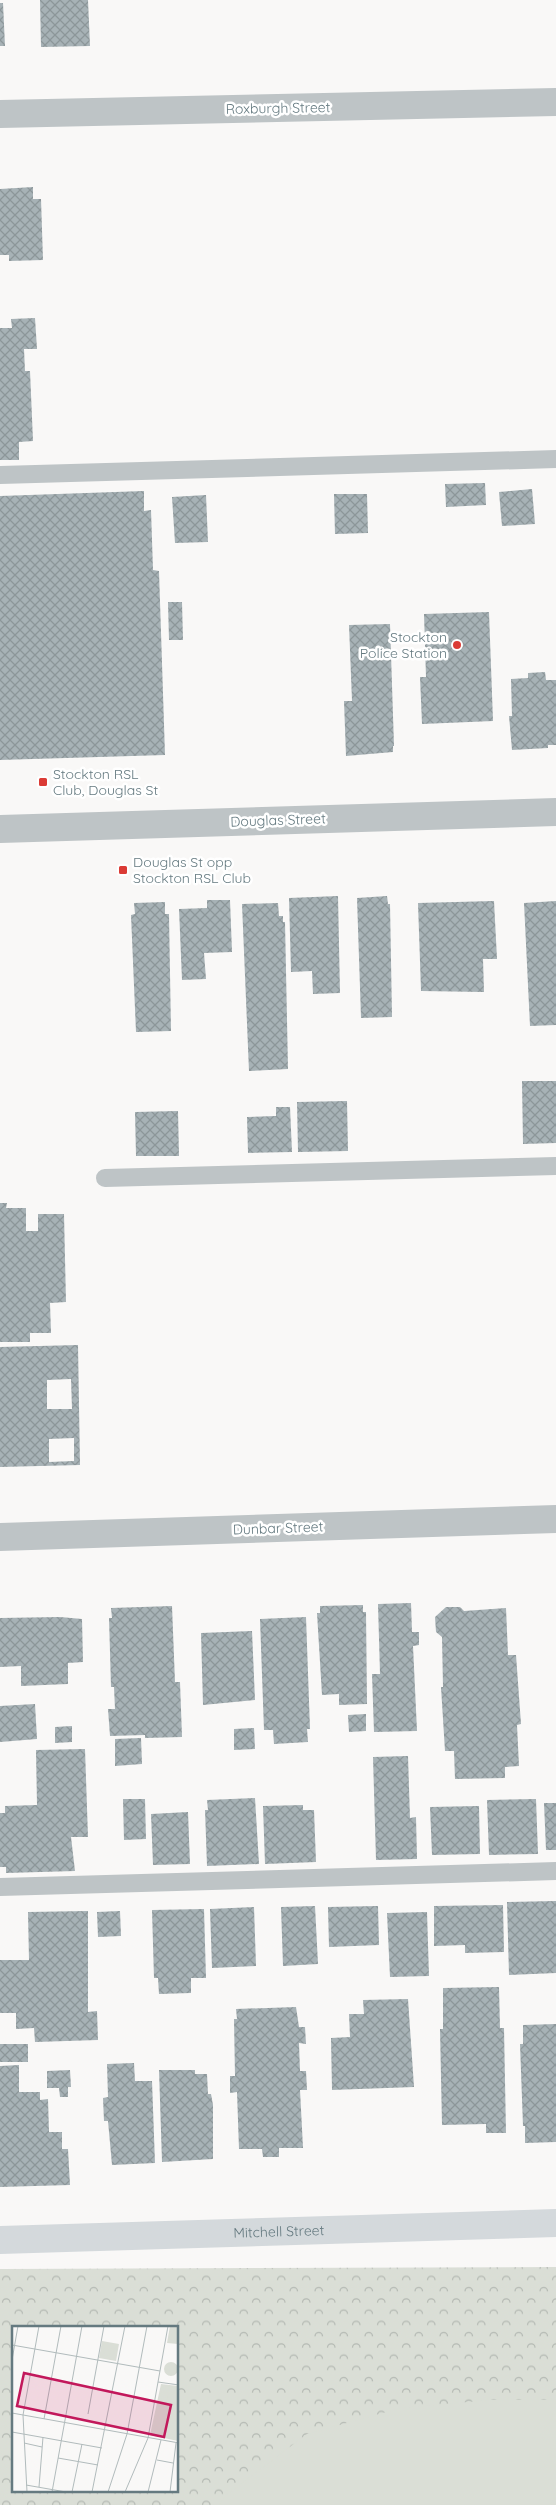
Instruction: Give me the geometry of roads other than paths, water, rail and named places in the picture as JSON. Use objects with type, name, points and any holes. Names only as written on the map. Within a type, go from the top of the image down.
[{"type":"street","name":"Roxburgh Street","points":[[0,114],[556,102]]},
{"type":"street","name":"Douglas Street","points":[[0,829],[556,812]]},
{"type":"street","name":"Dunbar Street","points":[[0,1537],[556,1519]]},
{"type":"street","name":"Mitchell Street","points":[[0,2240],[556,2223]]},
{"type":"lane","points":[[0,475],[556,459]]},
{"type":"lane","points":[[105,1178],[556,1166]]},
{"type":"lane","points":[[0,1887],[556,1871]]},
{"type":"place","name":"Stockton Police Station","points":[[457,645]]},
{"type":"place","name":"Stockton RSL Club, Douglas St","points":[[43,782]]},
{"type":"place","name":"Douglas St opp Stockton RSL Club","points":[[123,870]]}]
